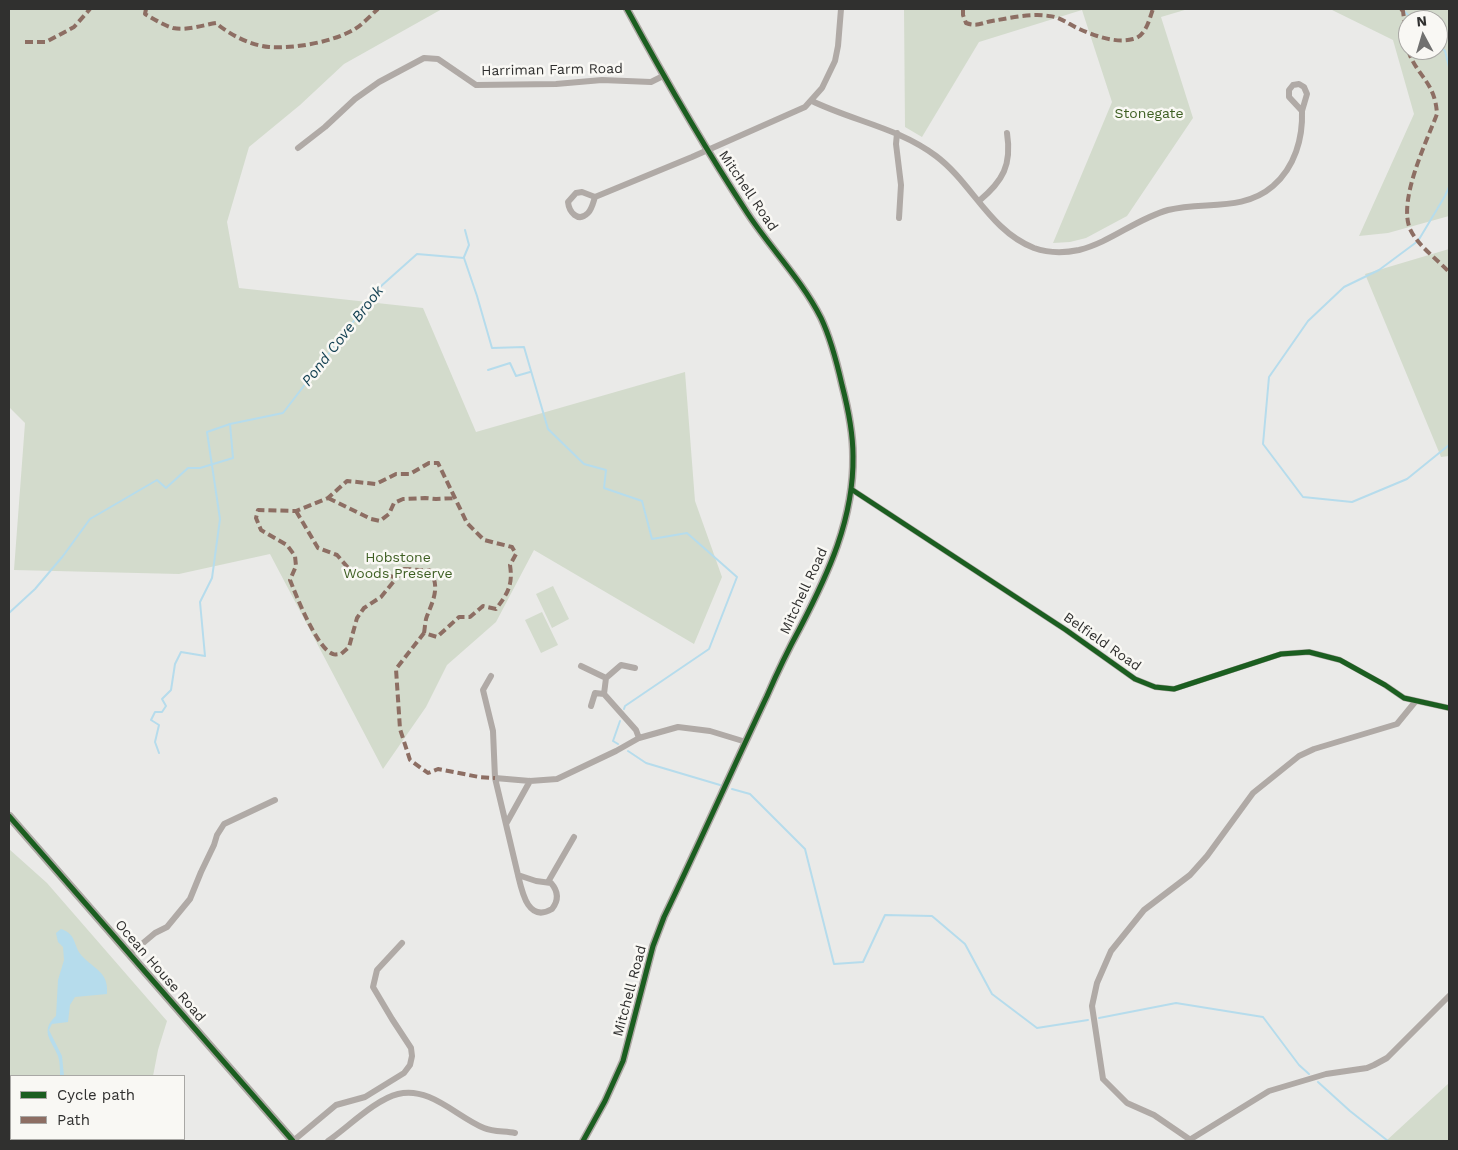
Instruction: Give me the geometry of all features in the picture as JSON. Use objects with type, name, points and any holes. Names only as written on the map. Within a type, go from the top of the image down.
[{"type":"main road","name":"Ocean House Road","points":[[9,816],[293,1141]]},
{"type":"street","name":"Mitchell Road","points":[[583,1141],[621,1068],[653,946],[664,918],[783,662],[828,572],[845,521],[851,489],[853,456],[851,428],[835,356],[821,318],[748,213],[708,150],[663,76],[627,9]]},
{"type":"street","points":[[595,198],[588,193],[576,193],[568,202],[569,210],[573,215],[583,216],[592,207],[595,198],[793,114],[812,101],[826,82],[835,61],[841,9]]},
{"type":"street","name":"Harriman Farm Road","points":[[298,148],[379,82],[424,58],[438,59],[476,85],[556,84],[602,80],[651,82],[663,76]]},
{"type":"street","points":[[812,101],[897,133],[920,145],[952,169],[999,226],[1016,239],[1034,248],[1053,252],[1090,247],[1140,221],[1168,210],[1192,206],[1228,205],[1258,196],[1274,185],[1291,162],[1300,141],[1302,111]]},
{"type":"street","points":[[897,133],[896,144],[901,186],[899,218]]},
{"type":"street","points":[[979,201],[996,186],[1004,174],[1009,152],[1007,133]]},
{"type":"street","name":"Belfield Road","points":[[851,489],[1066,630],[1135,679],[1155,687],[1174,688],[1281,654],[1309,652],[1340,660],[1404,698],[1415,702],[1449,708]]},
{"type":"street","points":[[604,694],[606,678],[621,665],[635,668]]},
{"type":"street","points":[[581,666],[606,678]]},
{"type":"street","points":[[491,676],[483,690],[493,731],[495,778],[518,875],[526,903],[530,908],[540,912],[545,912],[552,908],[557,901],[556,890],[551,883],[536,881],[518,875]]},
{"type":"street","points":[[591,706],[595,693],[604,694],[636,730],[639,738]]},
{"type":"street","points":[[1415,702],[1397,724],[1314,749],[1298,756],[1253,793],[1207,856],[1190,875],[1144,910],[1111,951],[1097,983],[1092,1006],[1103,1079],[1127,1103],[1154,1115],[1192,1140],[1269,1092],[1326,1074],[1366,1068],[1387,1058],[1449,996]]},
{"type":"street","points":[[495,778],[530,781],[556,779],[639,738],[678,727],[710,731],[746,742]]},
{"type":"street","points":[[506,824],[530,781]]},
{"type":"street","points":[[130,954],[155,933],[167,927],[190,899],[217,835],[224,824],[275,800]]},
{"type":"street","points":[[548,882],[574,837]]},
{"type":"street","points":[[293,1141],[336,1105],[365,1097],[404,1073],[410,1065],[411,1048],[373,987],[377,970],[402,943]]},
{"type":"street","points":[[328,1141],[384,1100],[398,1094],[414,1093],[434,1100],[485,1129],[515,1133]]},
{"type":"green space","name":"Hobstone Woods Preserve","points":[[9,9],[442,9],[344,64],[300,105],[249,147],[227,222],[239,288],[423,308],[476,432],[685,372],[695,501],[722,577],[694,644],[534,550],[496,622],[447,665],[426,707],[383,769],[270,554],[179,574],[14,570],[25,423],[9,407]]},
{"type":"green space","name":"Stonegate","points":[[904,9],[1188,9],[1161,17],[1193,118],[1127,216],[1086,238],[1070,242],[1053,243],[1112,102],[1082,10],[979,42],[922,137],[905,127]]},
{"type":"green space","points":[[1330,9],[1449,9],[1449,216],[1388,233],[1359,236],[1414,114],[1399,60],[1448,60],[1448,10],[1398,10],[1398,58],[1393,40]]},
{"type":"green space","points":[[1449,249],[1449,456],[1441,457],[1365,274]]},
{"type":"green space","points":[[553,586],[569,619],[552,628],[536,594]]},
{"type":"green space","points":[[542,612],[558,645],[541,653],[525,620]]},
{"type":"green space","points":[[9,849],[47,883],[167,1021],[158,1050],[153,1075],[10,1075],[10,1140],[94,1140],[9,1141]]},
{"type":"green space","points":[[1449,1083],[1449,1141],[1386,1141]]},
{"type":"water","points":[[61,929],[70,934],[82,956],[103,976],[107,987],[107,994],[75,997],[70,1005],[68,1022],[52,1024],[49,1030],[62,1056],[64,1075],[60,1075],[59,1058],[48,1036],[48,1026],[56,1016],[58,980],[64,960],[63,947],[58,942],[56,933]]},
{"type":"waterway","points":[[1447,60],[1449,67]]},
{"type":"waterway","points":[[1449,187],[1418,241],[1379,270],[1344,287],[1308,321],[1269,377],[1263,444],[1303,497],[1352,502],[1407,479],[1449,445]]},
{"type":"waterway","points":[[464,257],[469,245],[465,230]]},
{"type":"waterway","name":"Pond Cove Brook","points":[[159,753],[155,742],[159,725],[151,720],[155,712],[162,712],[166,706],[162,699],[171,690],[175,664],[181,652],[205,656],[200,602],[212,578],[220,519],[207,432],[230,424],[283,413],[380,287],[417,254],[464,258],[492,348],[524,347],[548,429],[584,464],[606,470],[604,488],[642,501],[652,539],[687,533],[737,577],[709,649],[625,706],[624,709]]},
{"type":"waterway","points":[[488,370],[510,363],[516,376],[530,372]]},
{"type":"waterway","points":[[9,613],[35,589],[63,556],[90,519],[157,480],[166,488],[188,468],[200,468],[233,458],[230,424]]},
{"type":"waterway","name":"Pond Cove Brook","points":[[618,744],[613,741],[620,721]]},
{"type":"waterway","name":"Pond Cove Brook","points":[[628,751],[646,763],[720,785]]},
{"type":"waterway","name":"Pond Cove Brook","points":[[732,789],[750,794],[805,849],[834,964],[863,962],[885,915],[932,916],[965,944],[992,994],[1037,1028],[1088,1020]]},
{"type":"waterway","name":"Pond Cove Brook","points":[[1099,1018],[1176,1003],[1263,1017],[1299,1065],[1309,1074]]},
{"type":"waterway","name":"Pond Cove Brook","points":[[1318,1082],[1350,1111],[1388,1141]]},
{"type":"marked path","points":[[25,42],[46,42],[74,27],[90,9]]},
{"type":"marked path","points":[[146,9],[145,14],[173,28],[189,28],[216,23],[228,32],[248,42],[269,47],[301,46],[336,38],[355,29],[378,9]]},
{"type":"marked path","points":[[963,9],[966,23],[973,25],[1020,16],[1042,15],[1063,20],[1077,28],[1112,40],[1133,39],[1141,35],[1153,9]]},
{"type":"marked path","points":[[1412,60],[1433,94],[1437,114],[1420,155],[1410,188],[1407,217],[1413,235],[1449,272]]},
{"type":"marked path","points":[[424,633],[426,618],[435,593],[435,581],[429,570],[404,569],[381,597],[364,608],[357,618],[349,647],[341,654],[334,654],[327,650],[308,621],[290,580],[296,566],[295,556],[287,545],[261,530],[256,518],[258,510],[296,511],[328,498],[347,481],[376,484],[396,474],[410,474],[429,463],[438,463],[467,523],[484,540],[512,547],[516,554],[510,565],[511,578],[509,588],[496,609],[483,606],[470,617],[459,617],[437,637],[424,633],[396,669],[400,729],[410,760],[428,773],[438,769],[479,777],[495,778]]},
{"type":"marked path","points":[[328,498],[371,519],[380,521],[389,514],[394,503],[403,499],[456,498]]},
{"type":"marked path","points":[[296,511],[318,548],[337,555],[350,570],[366,576],[386,575],[398,578]]},
{"type":"cycle path","points":[[583,1141],[605,1101],[623,1061],[653,946],[664,917],[829,566],[844,524],[849,502],[853,456],[848,411],[838,368],[821,318],[805,291],[757,227],[732,189],[685,113],[627,9]]},
{"type":"cycle path","points":[[851,489],[1066,630],[1135,679],[1155,687],[1174,689],[1281,654],[1309,652],[1340,660],[1404,698],[1449,708]]},
{"type":"cycle path","points":[[9,816],[293,1141]]}]
